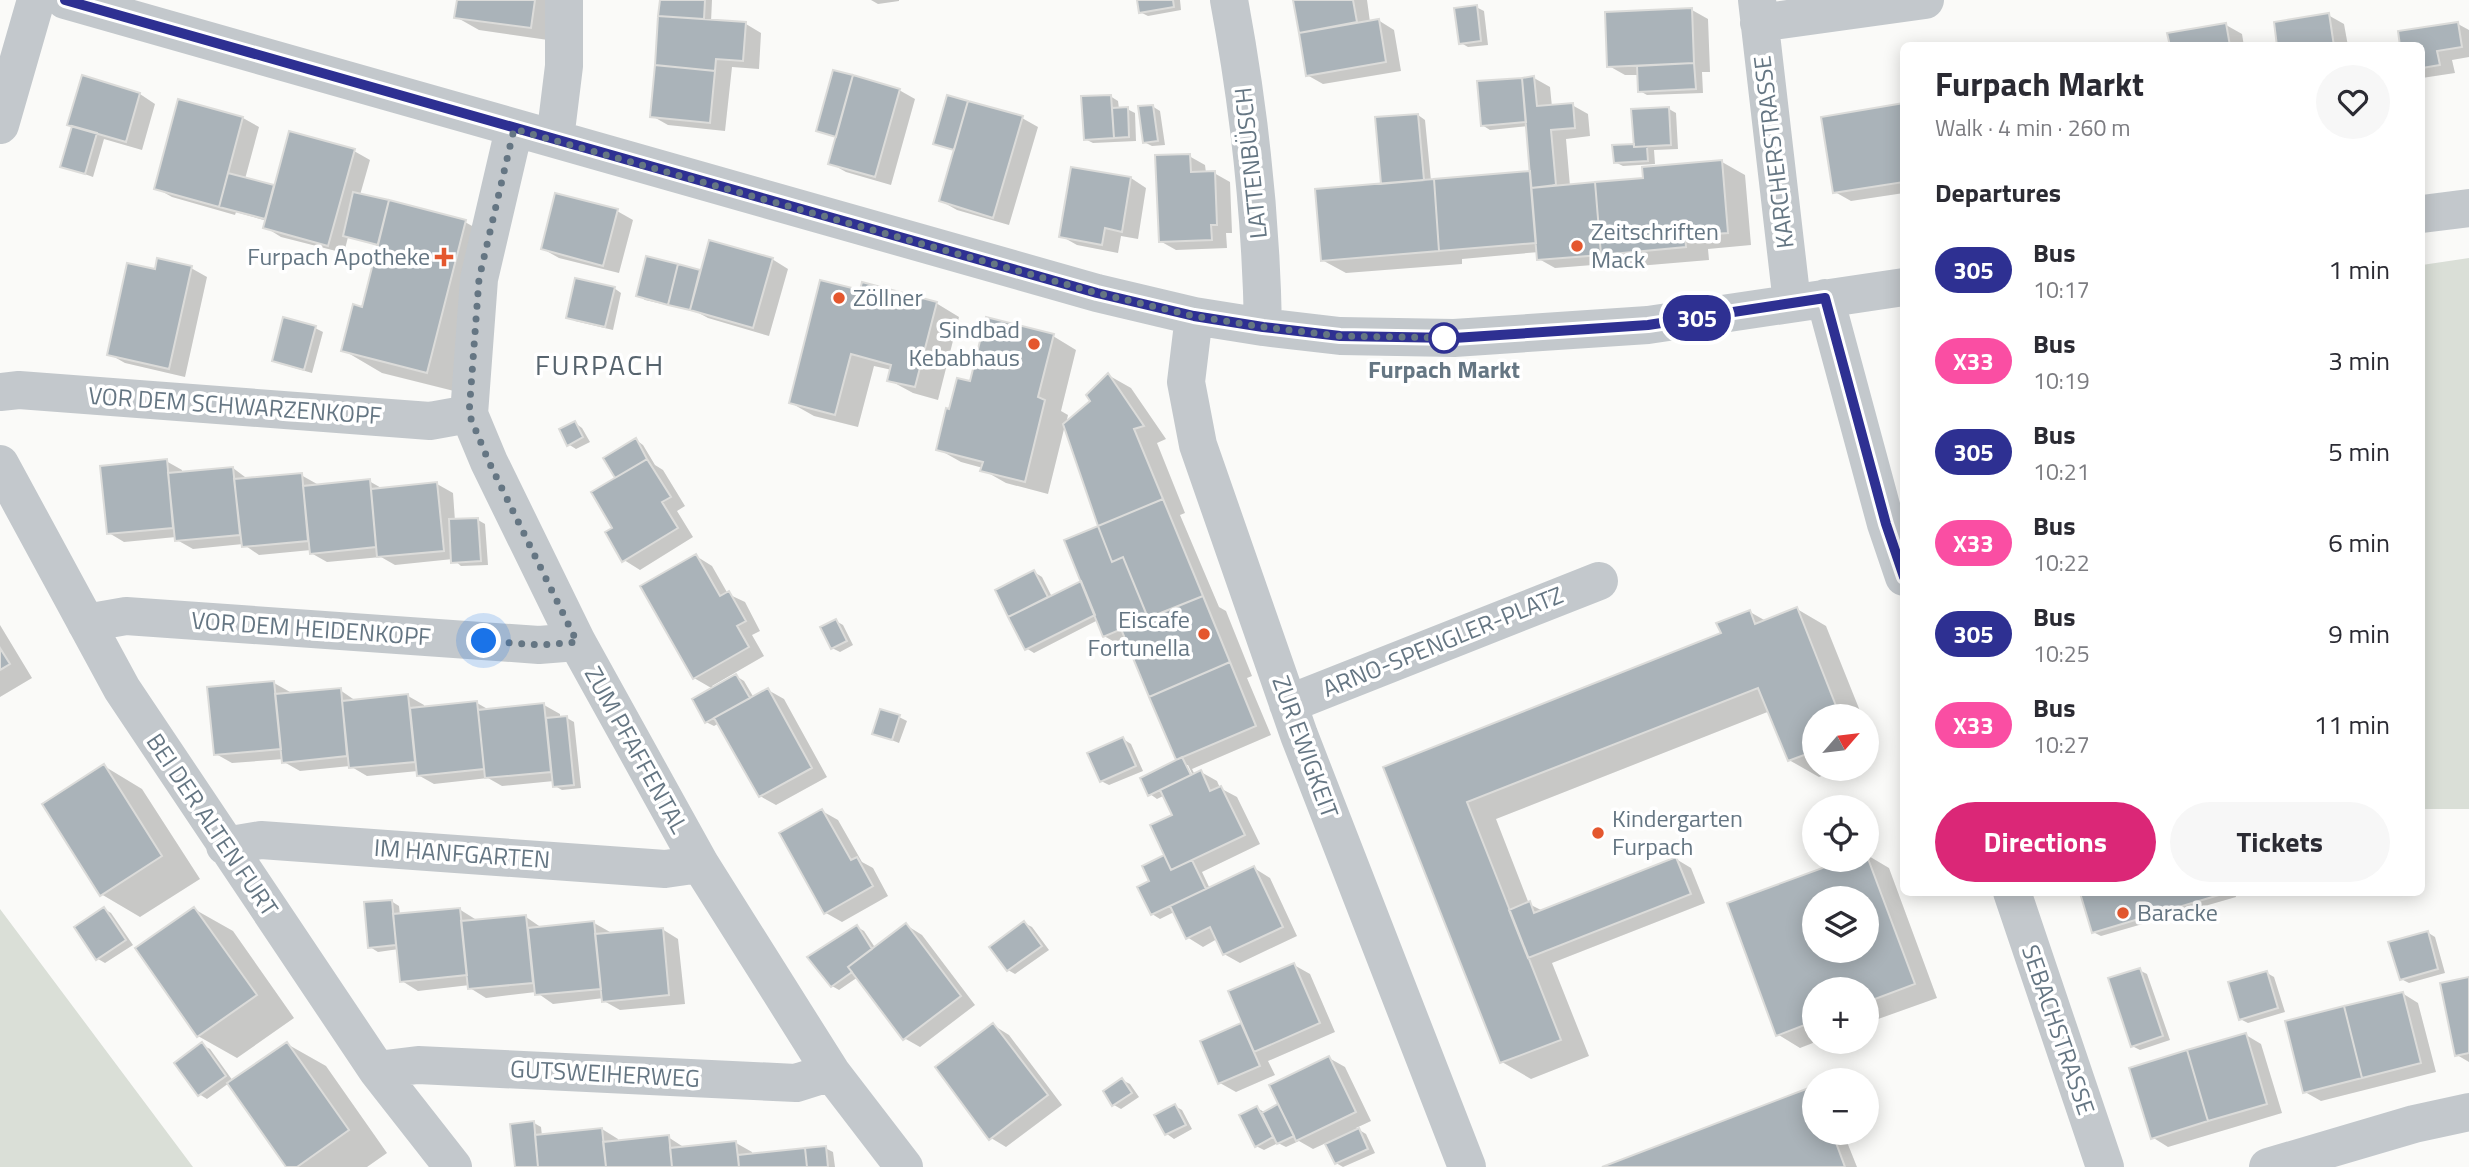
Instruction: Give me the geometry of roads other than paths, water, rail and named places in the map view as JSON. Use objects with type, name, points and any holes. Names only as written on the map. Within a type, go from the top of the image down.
[{"type":"street","points":[[0,125],[36,0]]},
{"type":"street","points":[[65,0],[1097,293],[1194,316],[1263,327],[1340,336],[1454,338],[1648,325],[1900,288]]},
{"type":"street","points":[[555,139],[564,66],[564,0]]},
{"type":"street","name":"LATTENBÜSCH","points":[[1229,0],[1241,66],[1257,219],[1263,327]]},
{"type":"street","points":[[1758,11],[1926,0]]},
{"type":"street","name":"KARCHERSTRASSE","points":[[1758,11],[1808,301]]},
{"type":"street","name":"ZUM PFAFFENTAL","points":[[514,129],[479,279],[469,414],[489,462],[577,642],[700,864],[831,1072],[904,1167]]},
{"type":"street","points":[[2425,214],[2469,208]]},
{"type":"street","points":[[1808,301],[1900,565]]},
{"type":"street","name":"ZUR EWIGKEIT","points":[[1194,316],[1186,382],[1198,445],[1288,704],[1467,1167]]},
{"type":"street","name":"VOR DEM SCHWARZENKOPF","points":[[0,392],[19,390],[430,421],[469,414]]},
{"type":"street","name":"BEI DER ALTEN FURT","points":[[0,464],[122,689],[377,1070],[453,1167]]},
{"type":"street","name":"ARNO-SPENGLER-PLATZ","points":[[1288,704],[1599,580]]},
{"type":"street","name":"VOR DEM HEIDENKOPF","points":[[86,623],[126,616],[540,645],[577,642]]},
{"type":"street","name":"IM HANFGARTEN","points":[[225,846],[261,840],[665,869],[700,864]]},
{"type":"street","name":"SEBACHSTRASSE","points":[[2013,896],[2105,1167]]},
{"type":"street","name":"GUTSWEIHERWEG","points":[[377,1070],[418,1065],[796,1083],[831,1072]]},
{"type":"street","points":[[2268,1167],[2414,1124],[2469,1112]]},
{"type":"place","name":"Zeitschriften Mack","points":[[1577,246]]},
{"type":"place","name":"Furpach Apotheke","points":[[444,257]]},
{"type":"place","name":"Zöllner","points":[[839,298]]},
{"type":"place","name":"Furpach Markt","points":[[1444,338]]},
{"type":"place","name":"Sindbad Kebabhaus","points":[[1034,344]]},
{"type":"place","name":"Eiscafe Fortunella","points":[[1204,634]]},
{"type":"place","name":"Kindergarten Furpach","points":[[1598,833]]},
{"type":"place","name":"Baracke","points":[[2123,913]]},
{"type":"district","name":"FURPACH","points":[[600,365]]}]
